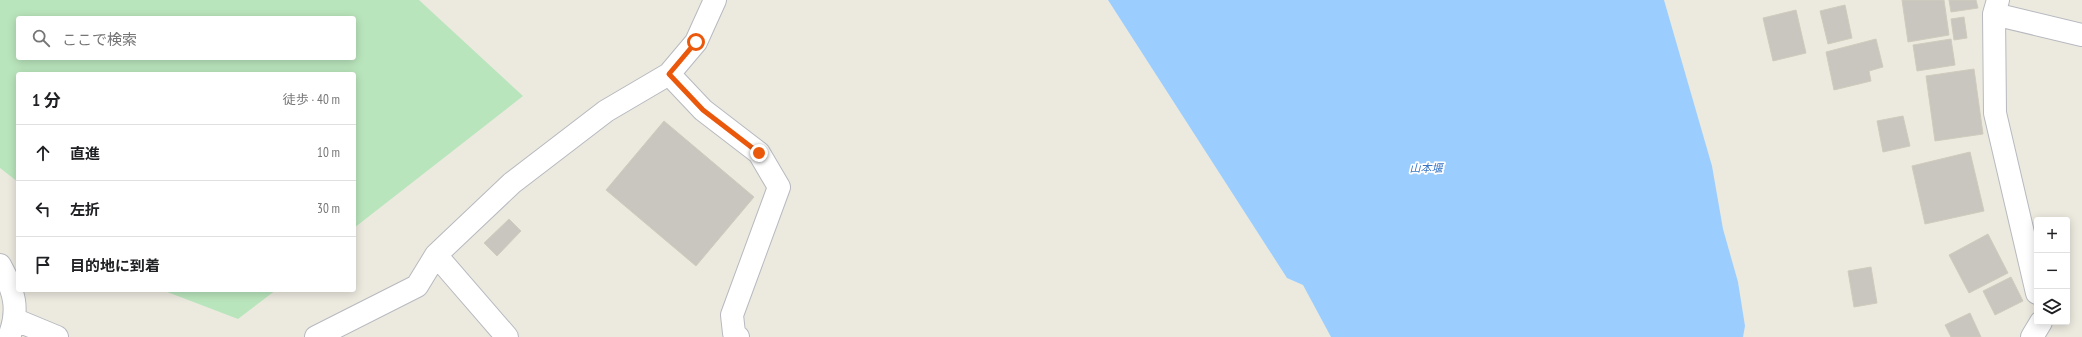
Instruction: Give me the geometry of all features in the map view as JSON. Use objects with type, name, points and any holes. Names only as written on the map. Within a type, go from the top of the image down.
[{"type":"street","points":[[316,337],[417,286],[436,255],[512,183],[606,111],[669,74],[696,42],[715,0]]},
{"type":"street","points":[[2036,289],[1995,113],[1996,7],[2082,35]]},
{"type":"street","points":[[669,74],[703,110],[759,153],[779,187],[732,315],[734,333],[738,337]]},
{"type":"street","points":[[436,255],[507,337]]},
{"type":"street","points":[[0,265],[12,286],[12,329],[57,337]]},
{"type":"street","points":[[2032,337],[2039,325]]},
{"type":"green space","points":[[0,0],[419,0],[523,96],[356,226],[356,72],[16,72],[16,180],[0,168]]},
{"type":"green space","points":[[167,292],[273,292],[238,319]]},
{"type":"water","name":"山本堰","points":[[1108,0],[1664,0],[1712,166],[1723,229],[1738,282],[1745,326],[1743,337],[1331,337],[1303,285],[1287,278]]},
{"type":"building","points":[[1902,0],[1944,0],[1949,35],[1908,42]]},
{"type":"building","points":[[1949,0],[1976,0],[1978,8],[1951,12]]},
{"type":"building","points":[[1845,5],[1852,38],[1828,44],[1820,11]]},
{"type":"building","points":[[1796,10],[1806,53],[1773,61],[1763,18]]},
{"type":"building","points":[[1964,17],[1967,38],[1954,40],[1951,19]]},
{"type":"building","points":[[1876,39],[1883,67],[1869,71],[1871,81],[1834,90],[1826,52]]},
{"type":"building","points":[[1951,39],[1955,65],[1917,71],[1913,45]]},
{"type":"building","points":[[1974,69],[1983,134],[1935,141],[1926,76]]},
{"type":"building","points":[[1903,116],[1910,146],[1883,152],[1877,121]]},
{"type":"building","points":[[664,121],[754,197],[696,266],[606,190]]},
{"type":"building","points":[[1970,152],[1984,211],[1925,224],[1912,166]]},
{"type":"building","points":[[509,219],[521,231],[497,256],[484,243]]},
{"type":"building","points":[[1988,234],[2008,273],[1969,293],[1949,255]]},
{"type":"building","points":[[1871,267],[1877,303],[1854,307],[1848,271]]},
{"type":"building","points":[[2011,277],[2023,301],[1995,315],[1983,291]]},
{"type":"building","points":[[1970,313],[1981,337],[1951,337],[1945,325]]},
{"type":"route","points":[[696,42],[669,74],[703,110],[759,153]]}]
